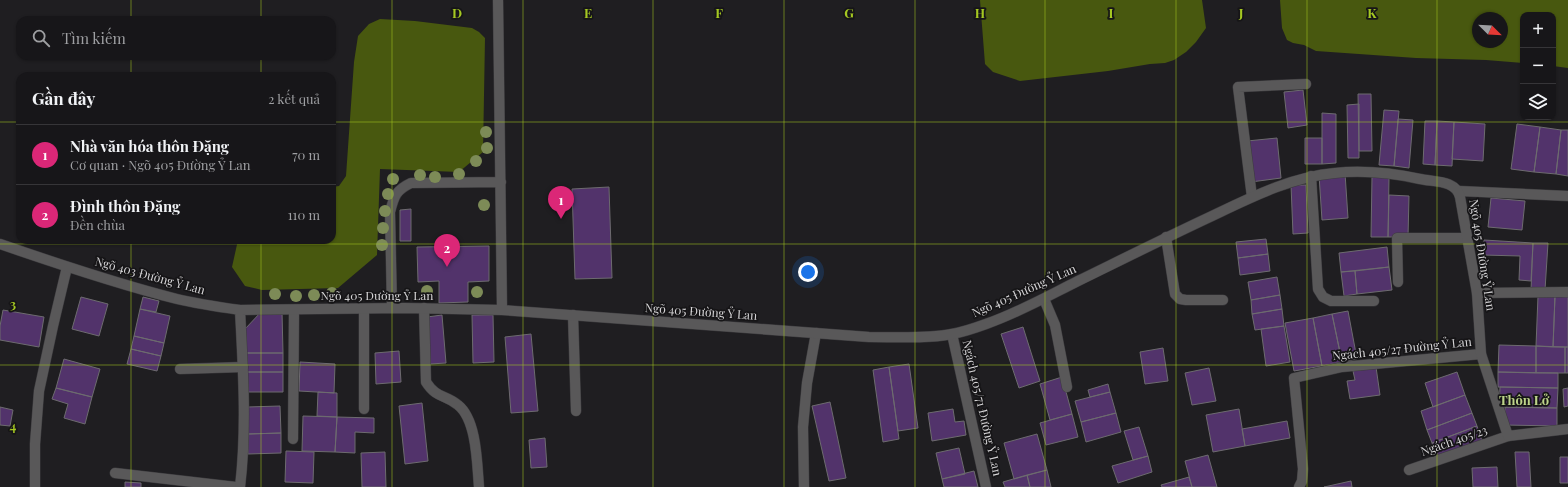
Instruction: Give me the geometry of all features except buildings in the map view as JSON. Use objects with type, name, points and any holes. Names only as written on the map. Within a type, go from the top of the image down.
[{"type":"street","points":[[498,0],[502,310]]},
{"type":"street","points":[[1252,197],[1238,87],[1306,84]]},
{"type":"street","name":"Ngõ 405 Đường Ỷ Lan","points":[[240,310],[392,308],[502,310],[869,337],[910,337],[952,334],[986,324],[1044,299],[1166,238],[1278,186],[1311,176],[1334,173],[1362,171],[1387,173],[1449,184],[1455,187],[1459,192],[1477,293],[1481,354],[1508,436]]},
{"type":"street","points":[[1311,176],[1318,289],[1323,297],[1331,301],[1374,301]]},
{"type":"street","points":[[392,308],[390,212],[393,199],[401,188],[411,183],[501,182]]},
{"type":"street","points":[[1459,192],[1568,196]]},
{"type":"street","points":[[1166,238],[1175,294],[1180,299],[1186,300],[1223,300]]},
{"type":"street","points":[[1398,282],[1397,238],[1467,238]]},
{"type":"street","name":"Ngõ 403 Đường Ỷ Lan","points":[[0,244],[67,267],[179,299],[240,310]]},
{"type":"street","points":[[35,487],[35,444],[39,391],[52,326],[67,267]]},
{"type":"street","points":[[1477,293],[1568,292]]},
{"type":"street","points":[[1044,299],[1055,324],[1068,387]]},
{"type":"street","points":[[424,308],[426,382],[432,391],[458,405],[468,418],[473,434],[480,487]]},
{"type":"street","points":[[364,309],[364,410]]},
{"type":"street","points":[[240,310],[243,367],[242,469],[240,487]]},
{"type":"street","points":[[293,439],[294,310]]},
{"type":"street","points":[[573,315],[576,411]]},
{"type":"street","points":[[804,487],[803,427],[807,383],[816,333]]},
{"type":"street","name":"Ngách 405/71 Đường Ỷ Lan","points":[[952,334],[986,487]]},
{"type":"street","name":"Ngách 405/27 Đường Ỷ Lan","points":[[1299,487],[1302,481],[1303,469],[1294,378],[1342,367],[1481,354]]},
{"type":"street","points":[[180,368],[243,367]]},
{"type":"street","points":[[1508,436],[1568,429]]},
{"type":"street","name":"Ngách 405/23","points":[[1409,470],[1508,436]]},
{"type":"street","points":[[115,473],[236,487]]},
{"type":"shaded area","points":[[980,0],[1202,0],[1206,28],[1196,42],[1186,52],[1174,60],[1165,63],[1020,81],[993,72],[985,64]]},
{"type":"shaded area","points":[[1280,0],[1568,0],[1568,68],[1556,66],[1556,12],[1520,12],[1520,63],[1486,60],[1416,58],[1316,51],[1304,45],[1287,40],[1282,28]]},
{"type":"shaded area","points":[[380,19],[415,21],[472,28],[485,38],[483,152],[459,172],[380,169],[377,255],[338,288],[262,290],[245,286],[232,267],[237,244],[336,244],[336,186],[339,186],[346,176],[354,62],[358,36],[369,24]]},
{"type":"place","name":"Nhà văn hóa thôn Đặng","points":[[561,219]]},
{"type":"place","name":"Đình thôn Đặng","points":[[447,267]]},
{"type":"district","name":"Thôn Lở","points":[[1524,400]]}]
